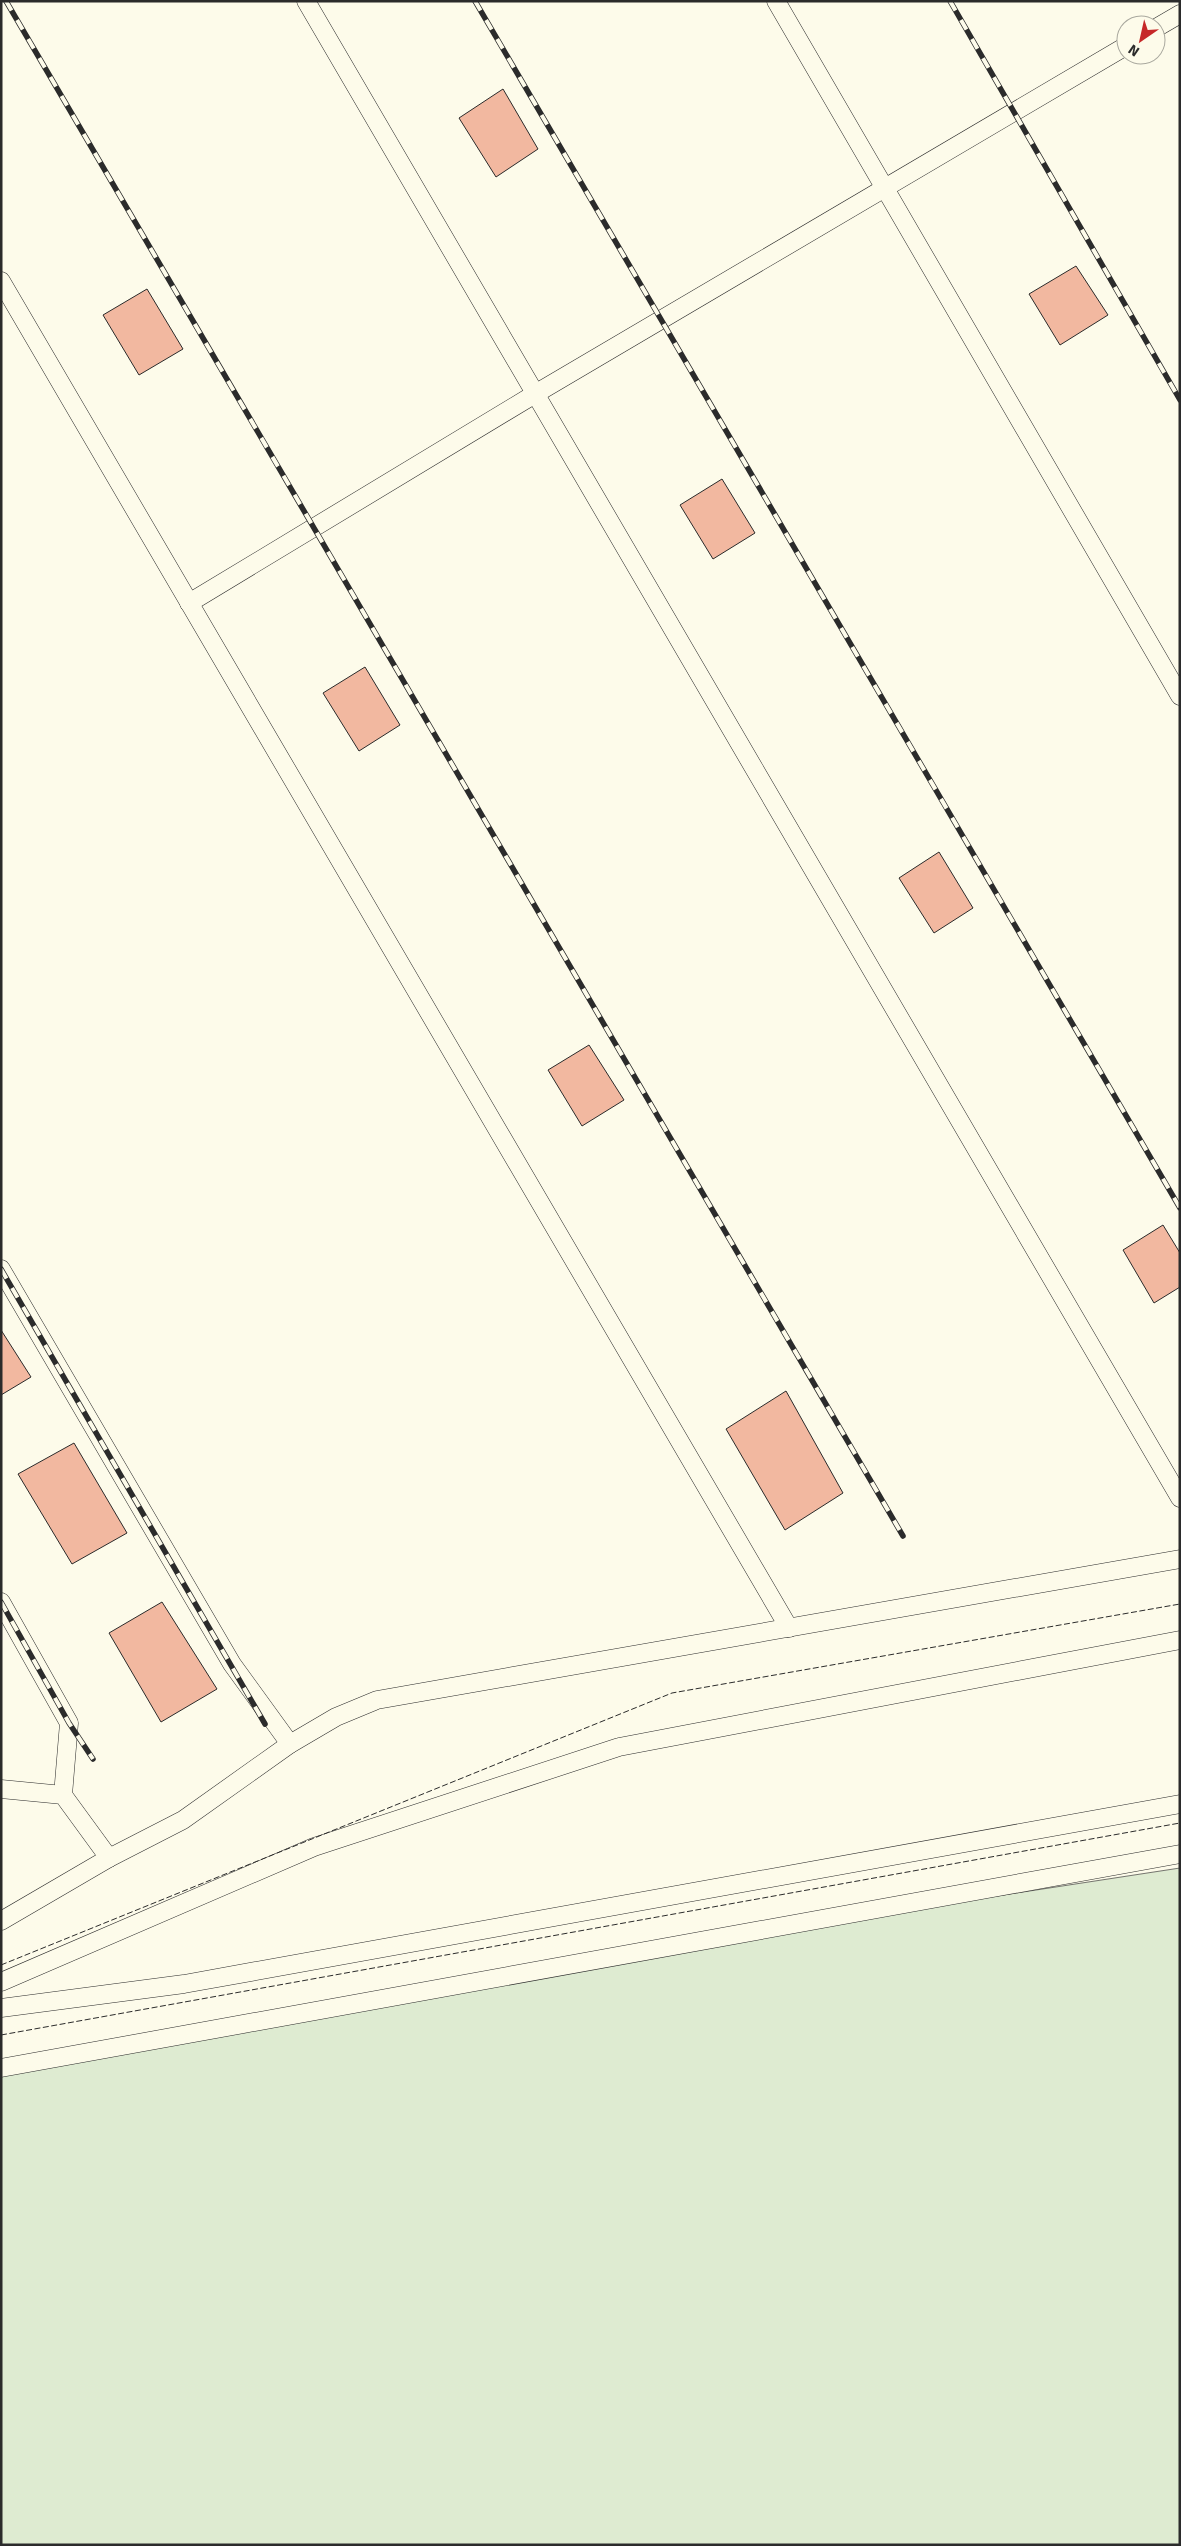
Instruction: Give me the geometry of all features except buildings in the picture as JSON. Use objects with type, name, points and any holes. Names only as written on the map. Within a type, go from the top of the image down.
[{"type":"lane","points":[[306,1],[1180,1498]]},
{"type":"lane","points":[[776,1],[1180,696]]},
{"type":"lane","points":[[1166,22],[1180,14]]},
{"type":"lane","points":[[189,603],[535,394],[1116,52]]},
{"type":"lane","points":[[1,282],[789,1628]]},
{"type":"lane","points":[[1,1269],[232,1664],[290,1744]]},
{"type":"lane","points":[[1,1921],[109,1858],[183,1820],[290,1744],[336,1717],[377,1700],[1180,1559]]},
{"type":"lane","points":[[1,1602],[70,1723],[63,1795],[109,1858]]},
{"type":"lane","points":[[1,1982],[314,1847],[620,1747],[1180,1640]]},
{"type":"lane","points":[[1,1789],[63,1795]]},
{"type":"lane","points":[[1,2008],[184,1984],[1180,1804]]},
{"type":"lane","points":[[1,2068],[1180,1854]]},
{"type":"green space","points":[[1180,1868],[1180,2545],[1,2545],[1,2076],[683,1944]]},
{"type":"railway","points":[[6,1],[903,1536]]},
{"type":"railway","points":[[475,1],[1180,1208]]},
{"type":"railway","points":[[950,1],[1180,400]]},
{"type":"railway","points":[[1,1269],[265,1724]]},
{"type":"railway","points":[[1,1602],[69,1723],[93,1759]]},
{"type":"fence","points":[[1,1965],[672,1693],[1180,1604]]},
{"type":"fence","points":[[1,2035],[1180,1823]]}]
